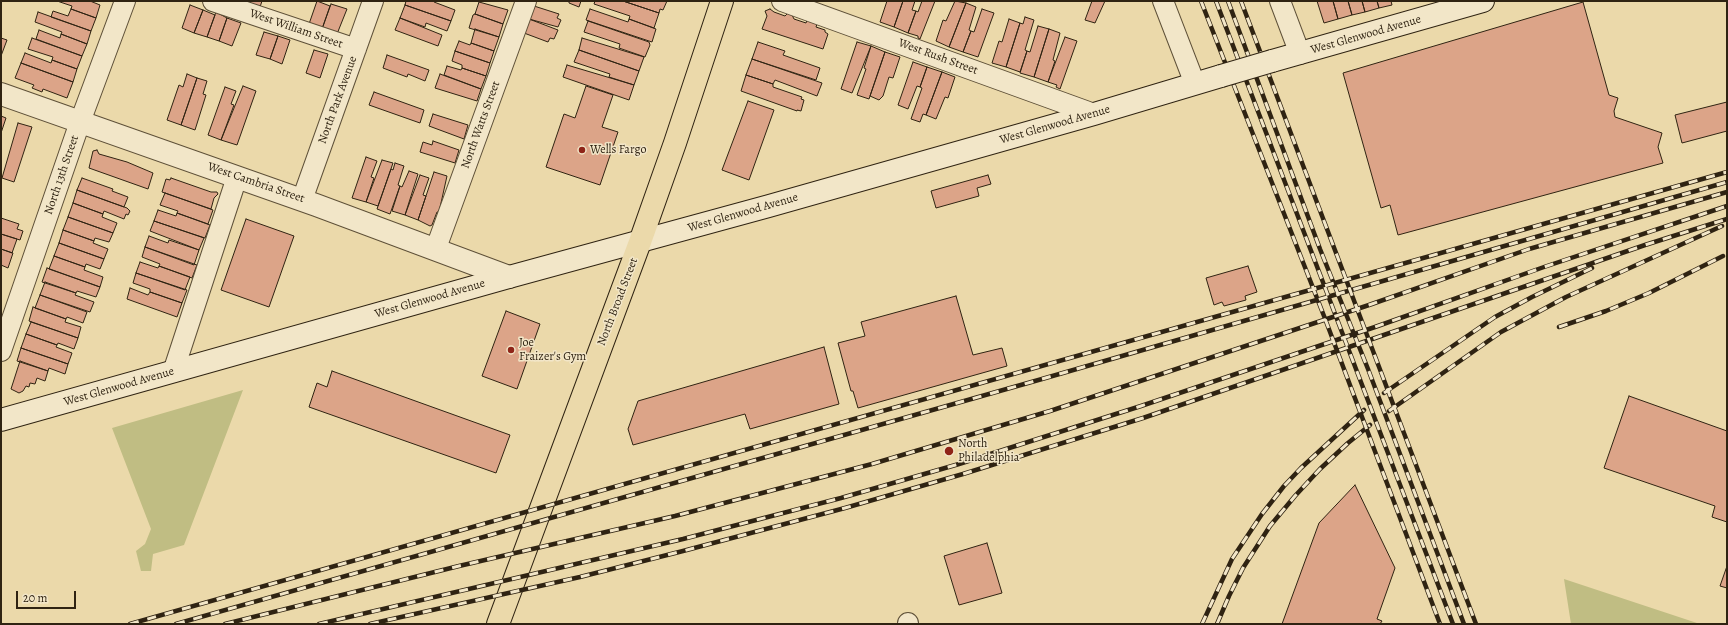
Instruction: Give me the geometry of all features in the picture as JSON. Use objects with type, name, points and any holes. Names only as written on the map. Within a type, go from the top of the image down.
[{"type":"main road","name":"West Glenwood Avenue","points":[[1,420],[1094,114],[1272,61],[1483,1]]},
{"type":"main road","name":"North Broad Street","points":[[498,624],[675,144],[718,2]]},
{"type":"main road","name":"West Cambria Street","points":[[1,94],[436,248],[509,277]]},
{"type":"street","name":"North 13th Street","points":[[1,351],[80,122],[125,1]]},
{"type":"street","name":"West William Street","points":[[213,1],[356,49]]},
{"type":"street","name":"North Park Avenue","points":[[302,200],[373,1]]},
{"type":"street","name":"North Watts Street","points":[[436,248],[526,1]]},
{"type":"street","name":"West Rush Street","points":[[782,1],[1094,114]]},
{"type":"street","points":[[1163,1],[1195,84]]},
{"type":"street","points":[[1280,1],[1300,54]]},
{"type":"street","points":[[173,372],[237,177]]},
{"type":"shaded area","points":[[243,390],[184,545],[153,554],[151,571],[141,571],[136,551],[145,544],[151,529],[112,428]]},
{"type":"shaded area","points":[[1564,579],[1700,624],[1571,624]]},
{"type":"building","points":[[57,1],[90,1],[100,5],[96,18],[71,9],[72,6]]},
{"type":"building","points":[[249,1],[262,1],[260,7],[248,3]]},
{"type":"building","points":[[317,1],[330,6],[322,29],[309,24]]},
{"type":"building","points":[[406,1],[434,1],[455,10],[451,21],[405,5]]},
{"type":"building","points":[[569,1],[581,1],[579,7],[569,3]]},
{"type":"building","points":[[595,1],[623,1],[659,13],[654,28],[629,19],[630,16],[594,4]]},
{"type":"building","points":[[623,1],[667,1],[663,10],[660,9],[659,13]]},
{"type":"building","points":[[887,1],[903,1],[894,27],[880,22]]},
{"type":"building","points":[[903,1],[915,1],[912,10],[916,11],[908,33],[894,27]]},
{"type":"building","points":[[922,1],[935,1],[920,39],[918,36],[908,33],[916,11],[918,12]]},
{"type":"building","points":[[955,1],[966,3],[949,47],[936,41],[943,20],[946,21]]},
{"type":"building","points":[[1092,1],[1105,1],[1095,23],[1085,20]]},
{"type":"building","points":[[1317,1],[1333,1],[1338,19],[1324,23]]},
{"type":"building","points":[[1333,1],[1348,1],[1352,15],[1338,19]]},
{"type":"building","points":[[1348,1],[1362,1],[1365,12],[1352,15]]},
{"type":"building","points":[[1362,1],[1377,1],[1379,8],[1365,12]]},
{"type":"building","points":[[1377,1],[1391,1],[1392,5],[1379,8]]},
{"type":"building","points":[[479,2],[508,10],[503,24],[475,14]]},
{"type":"building","points":[[1583,2],[1609,95],[1618,98],[1614,111],[1615,117],[1662,133],[1658,147],[1663,163],[1398,235],[1390,205],[1381,208],[1343,73]]},
{"type":"building","points":[[966,3],[976,7],[969,30],[971,31],[963,52],[949,47]]},
{"type":"building","points":[[331,4],[347,9],[337,34],[322,29]]},
{"type":"building","points":[[190,5],[203,10],[194,33],[182,28]]},
{"type":"building","points":[[405,5],[451,21],[447,31],[426,23],[425,27],[400,18]]},
{"type":"building","points":[[534,6],[559,14],[557,18],[561,20],[558,27],[529,19]]},
{"type":"building","points":[[71,9],[96,18],[91,31],[51,17],[53,11],[68,16]]},
{"type":"building","points":[[590,9],[628,22],[629,19],[656,29],[652,42],[586,20]]},
{"type":"building","points":[[770,9],[785,16],[788,13],[792,15],[794,19],[806,23],[807,20],[817,24],[816,27],[825,30],[828,34],[823,49],[762,29],[767,16],[765,11]]},
{"type":"building","points":[[982,9],[994,13],[978,57],[963,52],[971,31],[974,32]]},
{"type":"building","points":[[203,10],[215,15],[207,37],[194,33]]},
{"type":"building","points":[[38,12],[91,31],[87,44],[61,34],[62,32],[35,22]]},
{"type":"building","points":[[216,12],[227,18],[219,41],[207,37]]},
{"type":"building","points":[[475,14],[503,24],[499,37],[469,28],[473,15]]},
{"type":"building","points":[[1025,17],[1034,20],[1025,50],[1027,51],[1020,72],[1006,67],[1020,23],[1023,24]]},
{"type":"building","points":[[227,18],[241,23],[232,46],[219,41]]},
{"type":"building","points":[[400,18],[442,35],[438,46],[395,30]]},
{"type":"building","points":[[529,19],[558,30],[554,39],[550,38],[548,42],[524,33]]},
{"type":"building","points":[[1009,19],[1020,23],[1006,67],[992,63],[999,41],[1002,42]]},
{"type":"building","points":[[588,21],[649,42],[650,45],[645,57],[619,48],[620,44],[584,32]]},
{"type":"building","points":[[1038,26],[1049,29],[1034,77],[1020,73],[1027,51],[1030,52]]},
{"type":"building","points":[[475,29],[499,37],[494,51],[471,43]]},
{"type":"building","points":[[1049,29],[1060,33],[1053,60],[1055,61],[1048,82],[1034,77]]},
{"type":"building","points":[[39,30],[60,38],[61,34],[87,44],[82,56],[36,39]]},
{"type":"building","points":[[264,32],[278,36],[270,59],[256,55]]},
{"type":"building","points":[[278,36],[290,40],[282,64],[270,59]]},
{"type":"building","points":[[1065,37],[1077,41],[1060,89],[1056,87],[1057,85],[1048,82]]},
{"type":"building","points":[[1,38],[7,40],[1,56]]},
{"type":"building","points":[[32,38],[82,56],[77,69],[52,60],[53,57],[28,49]]},
{"type":"building","points":[[582,38],[644,57],[639,71],[579,50]]},
{"type":"building","points":[[459,41],[470,45],[471,43],[494,51],[490,63],[455,51]]},
{"type":"building","points":[[758,42],[785,51],[783,55],[820,68],[816,80],[752,59]]},
{"type":"building","points":[[857,42],[871,46],[852,93],[841,89]]},
{"type":"building","points":[[871,46],[885,52],[869,99],[857,95],[866,69],[864,68]]},
{"type":"building","points":[[314,50],[328,54],[320,78],[306,73]]},
{"type":"building","points":[[579,50],[639,71],[634,85],[609,77],[610,74],[574,62]]},
{"type":"building","points":[[455,51],[490,63],[486,76],[462,68],[462,65],[452,61]]},
{"type":"building","points":[[885,52],[900,57],[893,78],[889,77],[883,96],[879,100],[870,96]]},
{"type":"building","points":[[25,53],[51,63],[52,60],[77,69],[73,82],[21,63]]},
{"type":"building","points":[[387,55],[429,70],[425,81],[408,74],[407,77],[383,68]]},
{"type":"building","points":[[752,59],[822,83],[817,96],[775,80],[773,84],[746,75]]},
{"type":"building","points":[[913,62],[927,67],[920,87],[917,86],[908,109],[898,105]]},
{"type":"building","points":[[21,63],[73,82],[67,98],[43,89],[42,92],[32,88],[34,85],[15,78]]},
{"type":"building","points":[[567,65],[634,85],[629,100],[563,77]]},
{"type":"building","points":[[447,66],[461,70],[462,68],[486,76],[481,89],[444,75]]},
{"type":"building","points":[[927,67],[942,72],[926,115],[923,114],[920,122],[911,119],[922,88],[920,87]]},
{"type":"building","points":[[942,72],[955,77],[948,98],[945,97],[936,119],[926,115]]},
{"type":"building","points":[[187,74],[197,78],[181,125],[167,120],[179,85],[183,87]]},
{"type":"building","points":[[440,74],[481,89],[477,101],[435,88]]},
{"type":"building","points":[[746,75],[773,84],[773,87],[802,97],[801,99],[804,100],[801,111],[797,111],[741,91]]},
{"type":"building","points":[[197,78],[207,81],[203,94],[206,95],[195,130],[181,125]]},
{"type":"building","points":[[243,86],[256,91],[237,145],[221,140]]},
{"type":"building","name":"Wells Fargo","points":[[586,86],[613,95],[602,127],[618,132],[600,185],[546,167],[564,114],[575,118]]},
{"type":"building","points":[[225,87],[236,91],[231,104],[234,105],[221,140],[208,135]]},
{"type":"building","points":[[374,92],[424,110],[420,123],[369,105]]},
{"type":"building","points":[[748,101],[774,110],[749,180],[722,170]]},
{"type":"building","points":[[1727,102],[1727,131],[1682,143],[1675,115]]},
{"type":"building","points":[[433,114],[468,125],[464,139],[429,126]]},
{"type":"building","points":[[1,116],[6,118],[1,133]]},
{"type":"building","points":[[18,123],[32,127],[14,182],[2,178]]},
{"type":"building","points":[[433,141],[459,150],[455,163],[420,152],[423,142],[432,145]]},
{"type":"building","points":[[97,150],[99,154],[127,162],[153,173],[148,189],[89,168],[93,151]]},
{"type":"building","points":[[366,157],[377,161],[371,177],[374,178],[366,202],[352,198]]},
{"type":"building","points":[[382,160],[393,163],[378,206],[366,202]]},
{"type":"building","points":[[395,163],[404,166],[398,185],[400,186],[390,214],[377,209],[391,169],[393,170]]},
{"type":"building","points":[[409,171],[418,174],[405,215],[392,211],[400,186],[402,187]]},
{"type":"building","points":[[434,172],[447,176],[439,212],[437,212],[432,225],[430,226],[418,220]]},
{"type":"building","points":[[420,175],[429,178],[423,195],[426,196],[418,220],[405,215]]},
{"type":"building","points":[[988,175],[991,184],[977,188],[979,196],[936,208],[931,191]]},
{"type":"building","points":[[82,178],[113,189],[112,191],[128,197],[124,207],[77,190]]},
{"type":"building","points":[[171,178],[211,192],[217,192],[218,194],[214,198],[211,209],[162,192],[166,179],[170,180]]},
{"type":"building","points":[[77,190],[127,208],[130,211],[128,215],[126,214],[124,219],[104,211],[103,214],[73,203]]},
{"type":"building","points":[[165,193],[213,210],[208,224],[160,205]]},
{"type":"building","points":[[73,203],[103,214],[102,217],[117,223],[113,233],[68,217]]},
{"type":"building","points":[[158,210],[176,216],[177,213],[210,225],[205,238],[154,221]]},
{"type":"building","points":[[68,217],[113,233],[109,242],[95,238],[94,241],[63,230]]},
{"type":"building","points":[[1,218],[19,224],[17,229],[23,231],[20,240],[1,234]]},
{"type":"building","points":[[246,219],[294,236],[269,307],[221,290]]},
{"type":"building","points":[[154,221],[204,238],[199,250],[150,231]]},
{"type":"building","points":[[63,230],[94,241],[93,243],[108,249],[104,259],[59,243]]},
{"type":"building","points":[[1,234],[17,239],[12,253],[1,249]]},
{"type":"building","points":[[149,236],[168,243],[169,240],[199,250],[194,265],[145,247]]},
{"type":"building","points":[[59,243],[104,259],[100,269],[86,264],[85,267],[54,256]]},
{"type":"building","points":[[145,247],[197,265],[192,278],[159,266],[160,264],[142,257]]},
{"type":"building","points":[[1,249],[13,253],[8,268],[1,265]]},
{"type":"building","points":[[54,256],[85,267],[84,270],[103,277],[100,287],[49,269]]},
{"type":"building","points":[[140,262],[158,268],[159,266],[190,277],[185,290],[136,273]]},
{"type":"building","points":[[1248,266],[1257,292],[1245,296],[1246,300],[1224,306],[1222,302],[1214,305],[1206,278]]},
{"type":"building","points":[[47,268],[100,287],[96,297],[77,291],[76,293],[42,282]]},
{"type":"building","points":[[136,273],[187,290],[182,303],[150,292],[150,289],[133,283]]},
{"type":"building","points":[[45,282],[76,293],[75,295],[94,302],[90,312],[40,295]]},
{"type":"building","points":[[130,288],[148,295],[150,292],[182,303],[177,317],[127,299]]},
{"type":"building","points":[[40,295],[87,312],[83,323],[67,317],[66,319],[35,308]]},
{"type":"building","points":[[956,296],[973,355],[1002,348],[1007,366],[858,408],[853,391],[851,391],[838,343],[865,336],[861,322]]},
{"type":"building","points":[[33,307],[66,319],[65,322],[81,327],[78,338],[29,321]]},
{"type":"building","name":"Joe Fraizer's Gym","points":[[506,311],[540,324],[517,389],[482,376]]},
{"type":"building","points":[[31,322],[78,338],[74,349],[58,343],[57,345],[26,334]]},
{"type":"building","points":[[26,334],[57,345],[56,347],[72,353],[68,364],[21,348]]},
{"type":"building","points":[[824,347],[839,404],[750,429],[745,414],[633,445],[628,429],[638,401]]},
{"type":"building","points":[[21,348],[68,364],[65,374],[49,368],[48,371],[17,361]]},
{"type":"building","points":[[20,361],[48,371],[45,381],[37,378],[35,384],[30,383],[29,387],[26,386],[23,391],[19,393],[11,389]]},
{"type":"building","points":[[332,371],[510,435],[496,473],[309,407],[317,383],[327,387]]},
{"type":"building","points":[[1629,396],[1727,431],[1727,522],[1712,517],[1715,506],[1604,468]]},
{"type":"building","points":[[1355,485],[1395,568],[1377,619],[1382,621],[1380,624],[1282,624],[1319,523]]},
{"type":"building","points":[[987,543],[1002,593],[959,605],[944,556]]},
{"type":"building","points":[[1727,566],[1727,588],[1720,586]]},
{"type":"railway","points":[[1201,1],[1324,316],[1440,624]]},
{"type":"railway","points":[[1216,1],[1453,624]]},
{"type":"railway","points":[[1228,1],[1320,249],[1368,369],[1464,624]]},
{"type":"railway","points":[[1241,1],[1476,624]]},
{"type":"railway","points":[[130,624],[1727,172]]},
{"type":"railway","points":[[176,624],[1042,379],[1727,182]]},
{"type":"railway","points":[[225,624],[459,566],[675,516],[872,464],[1050,411],[1369,305],[1529,249],[1727,192]]},
{"type":"railway","points":[[319,624],[683,539],[841,498],[959,464],[1141,406],[1375,327],[1544,267],[1727,206]]},
{"type":"railway","points":[[370,624],[580,577],[683,551],[845,508],[963,474],[1143,418],[1645,245],[1727,219]]},
{"type":"railway","points":[[1389,411],[1501,332],[1566,297],[1722,226]]},
{"type":"railway","points":[[1559,327],[1606,311],[1649,293],[1723,256]]},
{"type":"railway","points":[[1384,393],[1495,317],[1592,268]]},
{"type":"railway","points":[[1202,624],[1232,559],[1262,514],[1284,486],[1301,468],[1364,410]]},
{"type":"railway","points":[[1217,624],[1243,568],[1270,526],[1320,469],[1370,425]]},
{"type":"place","name":"Wells Fargo","points":[[582,150]]},
{"type":"place","name":"Joe Fraizer's Gym","points":[[511,350]]},
{"type":"place","name":"North Philadelphia","points":[[949,451]]}]
